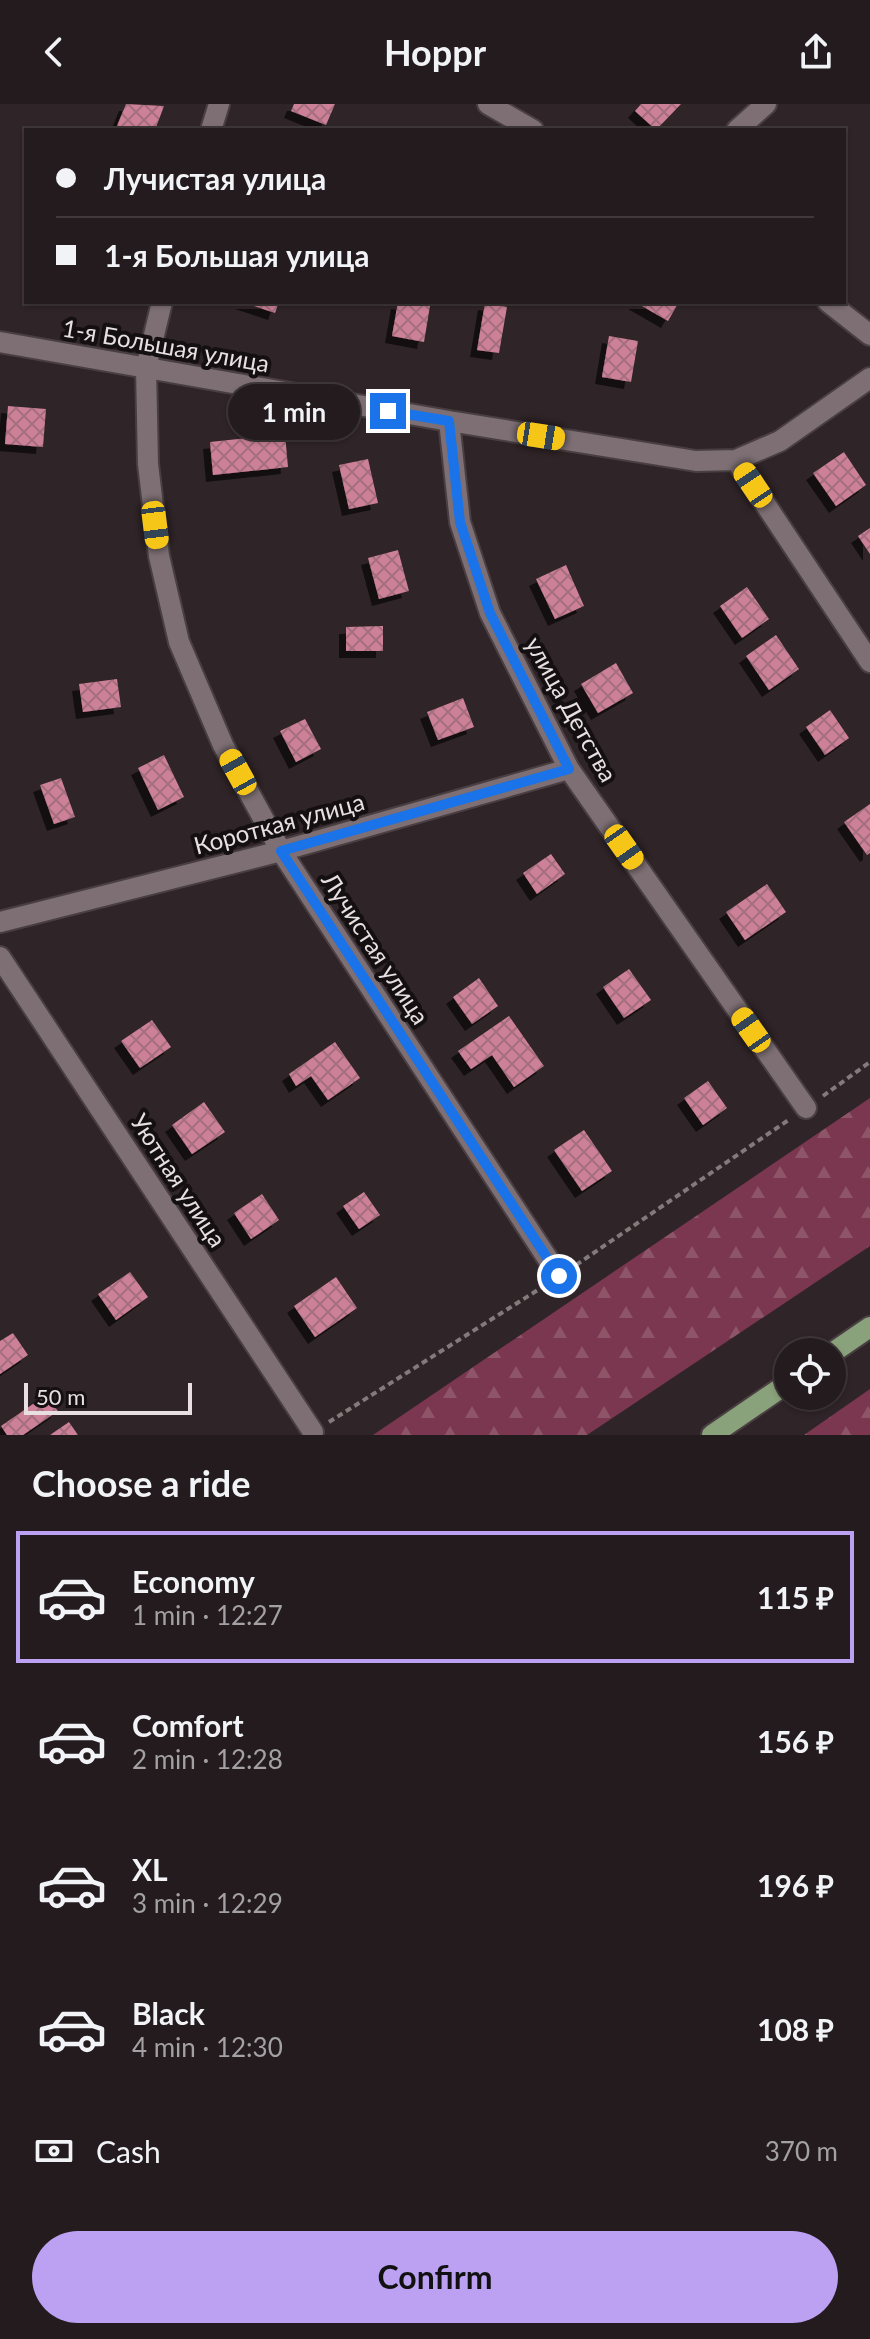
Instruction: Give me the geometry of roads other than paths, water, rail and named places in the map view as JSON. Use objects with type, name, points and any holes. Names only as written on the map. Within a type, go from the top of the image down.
[{"type":"main road","points":[[846,1343],[870,1327]]},
{"type":"main road","points":[[712,1435],[774,1393]]},
{"type":"street","points":[[212,128],[219,104]]},
{"type":"street","points":[[488,104],[530,128]]},
{"type":"street","points":[[739,128],[766,104]]},
{"type":"street","name":"Лучистая улица","points":[[162,304],[146,368],[148,464],[159,556],[179,642],[223,745],[281,851],[559,1276]]},
{"type":"street","points":[[831,304],[870,335]]},
{"type":"street","name":"1-я Большая улица","points":[[0,342],[696,461],[736,460],[780,441],[870,378]]},
{"type":"street","name":"улица Детства","points":[[449,421],[460,522],[490,613],[569,769],[806,1108]]},
{"type":"street","points":[[736,460],[870,662]]},
{"type":"street","name":"Короткая улица","points":[[0,922],[281,851],[569,769]]},
{"type":"street","name":"Уютная улица","points":[[0,957],[313,1432]]}]
